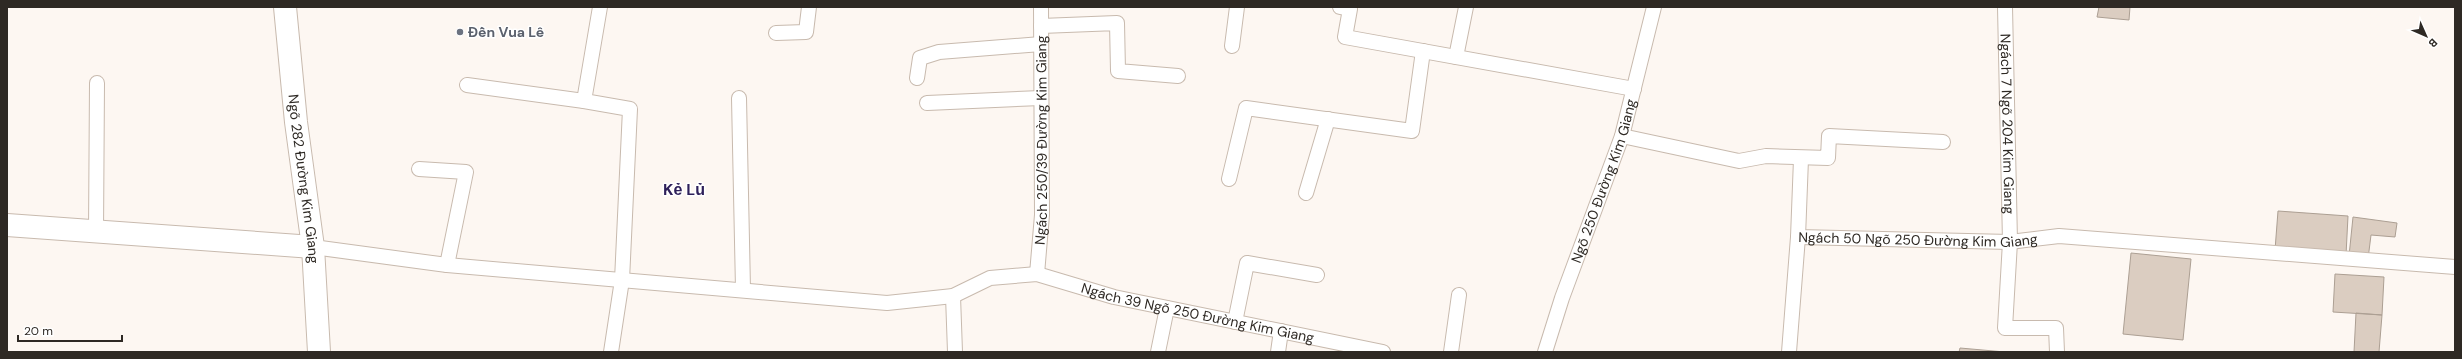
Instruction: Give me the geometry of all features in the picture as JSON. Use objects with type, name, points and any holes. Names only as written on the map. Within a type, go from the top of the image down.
[{"type":"street","name":"Ngõ 282 Đường Kim Giang","points":[[285,7],[296,122],[312,247],[319,352]]},
{"type":"street","points":[[7,225],[312,247]]},
{"type":"lane","points":[[584,101],[600,7]]},
{"type":"lane","points":[[776,33],[806,32],[808,7]]},
{"type":"lane","name":"Ngách 250/39 Đường Kim Giang","points":[[1037,274],[1042,215],[1041,7]]},
{"type":"lane","points":[[1232,46],[1237,7]]},
{"type":"lane","points":[[1340,7],[1350,9],[1345,36],[1634,89]]},
{"type":"lane","points":[[1456,57],[1466,7]]},
{"type":"lane","name":"Ngõ 250 Đường Kim Giang","points":[[1545,352],[1562,298],[1622,136],[1654,7]]},
{"type":"lane","name":"Ngách 7 Ngõ 204 Kim Giang","points":[[2004,7],[2010,242],[2005,328],[2056,328],[2057,352]]},
{"type":"lane","points":[[1040,26],[1117,23],[1118,71],[1178,76]]},
{"type":"lane","points":[[917,78],[920,58],[939,52],[1041,44]]},
{"type":"lane","points":[[1229,179],[1246,108],[1412,131],[1423,51]]},
{"type":"lane","points":[[96,232],[97,83]]},
{"type":"lane","points":[[467,85],[584,101],[630,109],[622,280],[611,352]]},
{"type":"lane","points":[[740,98],[743,289]]},
{"type":"lane","points":[[927,103],[1041,98]]},
{"type":"lane","points":[[1306,193],[1328,119]]},
{"type":"lane","points":[[1622,136],[1739,161],[1766,156],[1801,159],[1828,158],[1829,136],[1943,142]]},
{"type":"lane","name":"Ngách 50 Ngõ 250 Đường Kim Giang","points":[[1801,159],[1798,237],[2010,242],[2059,236],[2455,267]]},
{"type":"lane","points":[[419,169],[466,172],[447,265]]},
{"type":"lane","points":[[1789,352],[1798,237]]},
{"type":"lane","points":[[312,247],[447,265],[743,289],[887,303],[953,296],[990,278],[1037,274]]},
{"type":"lane","points":[[1235,322],[1247,263],[1317,275]]},
{"type":"lane","name":"Ngách 39 Ngõ 250 Đường Kim Giang","points":[[1037,274],[1114,297],[1383,352]]},
{"type":"lane","points":[[1451,352],[1459,295]]},
{"type":"lane","points":[[953,296],[955,352]]},
{"type":"lane","points":[[1158,352],[1167,308]]},
{"type":"lane","points":[[1278,352],[1281,331]]},
{"type":"building","points":[[2099,7],[2130,7],[2129,20],[2097,17]]},
{"type":"building","points":[[2278,211],[2348,216],[2346,255],[2275,250]]},
{"type":"building","points":[[2353,217],[2397,223],[2395,237],[2371,235],[2368,259],[2349,256]]},
{"type":"building","points":[[2131,253],[2191,259],[2183,340],[2123,334]]},
{"type":"building","points":[[2335,274],[2384,277],[2382,315],[2333,312]]},
{"type":"building","points":[[2356,313],[2382,315],[2379,352],[2354,352]]},
{"type":"building","points":[[1960,348],[2005,352],[1959,352]]},
{"type":"place","name":"Đền Vua Lê","points":[[460,32]]},
{"type":"district","name":"Kẻ Lủ","points":[[684,189]]}]
